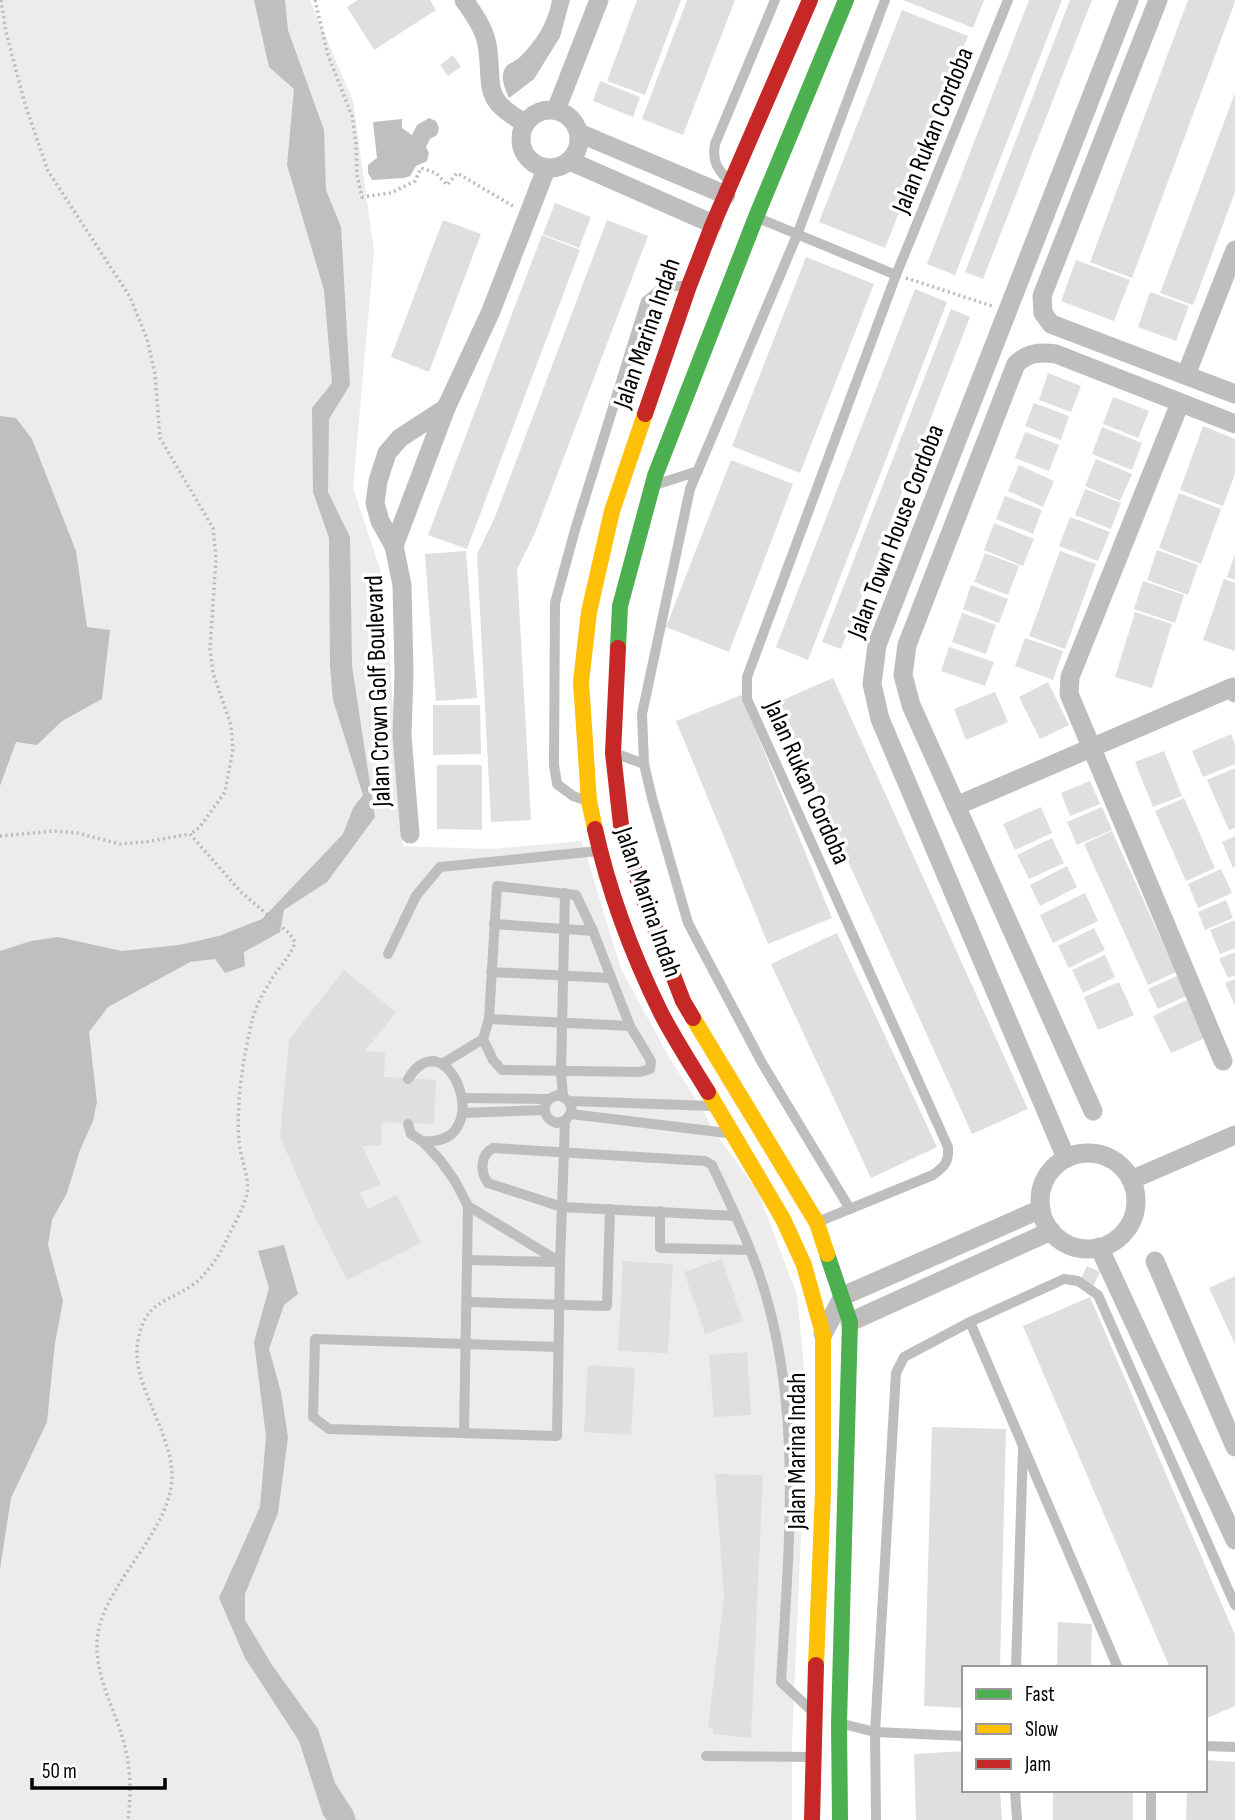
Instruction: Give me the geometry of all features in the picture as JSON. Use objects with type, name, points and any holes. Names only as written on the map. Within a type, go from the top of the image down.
[{"type":"main road","name":"Jalan Marina Indah","points":[[810,0],[713,224],[612,511],[589,612],[581,682],[589,801],[599,850],[633,954],[663,1015],[788,1230],[804,1265],[823,1334],[823,1492],[812,1757],[812,1820]]},
{"type":"main road","name":"Jalan Marina Indah","points":[[840,1820],[839,1723],[850,1322],[817,1223],[683,1001],[644,900],[621,825],[613,753],[620,606],[652,485],[755,217],[846,0]]},
{"type":"street","points":[[464,0],[477,19],[487,42],[490,93],[504,111],[525,123]]},
{"type":"street","points":[[556,110],[599,0]]},
{"type":"street","name":"Jalan Town House Cordoba","points":[[1066,1158],[880,719],[872,684],[877,645],[1129,0]]},
{"type":"street","points":[[1158,0],[1042,296],[1043,313],[1051,324],[1235,394]]},
{"type":"street","points":[[547,109],[556,110],[572,120],[579,133],[578,148],[570,161],[559,167],[546,169],[535,165],[526,157],[521,146],[520,134],[525,123],[534,113],[547,109]]},
{"type":"street","points":[[579,133],[728,189]]},
{"type":"street","points":[[570,161],[713,224]]},
{"type":"street","name":"Jalan Crown Golf Boulevard","points":[[394,546],[446,408],[491,312],[546,169]]},
{"type":"street","points":[[1186,375],[1235,250]]},
{"type":"street","points":[[1093,1111],[911,705],[903,675],[907,645],[1016,364],[1024,356],[1038,352],[1056,354],[1235,424]]},
{"type":"street","points":[[1180,403],[1070,677],[1069,694],[1223,1061]]},
{"type":"street","name":"Jalan Crown Golf Boulevard","points":[[410,834],[401,736],[404,673],[402,585],[394,546],[380,521],[375,503],[378,481],[387,453],[410,429],[446,408]]},
{"type":"street","points":[[956,806],[1234,687]]},
{"type":"street","points":[[1130,1180],[1235,1135]]},
{"type":"street","points":[[1088,1153],[1110,1158],[1122,1167],[1130,1180],[1135,1193],[1135,1208],[1123,1233],[1112,1242],[1086,1249],[1073,1246],[1051,1231],[1041,1209],[1041,1194],[1045,1179],[1054,1167],[1066,1158],[1088,1153]]},
{"type":"street","points":[[823,1334],[843,1296],[1041,1209]]},
{"type":"street","points":[[850,1322],[1051,1231]]},
{"type":"street","points":[[1099,1247],[1235,1540]]},
{"type":"street","points":[[1155,1261],[1235,1447]]},
{"type":"lane","points":[[728,189],[712,158],[715,144],[775,0]]},
{"type":"lane","points":[[850,1209],[762,1063],[688,923],[644,764],[642,714],[687,503],[797,235],[885,0]]},
{"type":"lane","name":"Jalan Rukan Cordoba","points":[[817,1223],[933,1175],[949,1160],[948,1147],[747,699],[747,677],[896,275],[1008,0]]},
{"type":"lane","points":[[755,217],[896,275]]},
{"type":"lane","points":[[589,801],[573,796],[557,784],[554,765],[555,603],[646,301],[664,285],[689,286]]},
{"type":"lane","points":[[652,485],[698,471]]},
{"type":"lane","points":[[613,753],[644,764]]},
{"type":"lane","points":[[388,954],[416,895],[440,867],[599,850]]},
{"type":"lane","points":[[408,1079],[426,1063],[442,1064],[483,1039],[489,1019],[496,894],[499,885],[565,893],[577,897],[630,1026],[651,1061],[650,1069],[640,1073],[502,1070],[493,1060],[483,1039]]},
{"type":"lane","points":[[558,1348],[315,1339],[313,1417],[329,1429],[557,1436],[560,1262],[568,1117],[561,1072],[565,893]]},
{"type":"lane","points":[[494,924],[593,931]]},
{"type":"lane","points":[[491,972],[611,978]]},
{"type":"lane","points":[[489,1019],[630,1026]]},
{"type":"lane","points":[[422,1141],[440,1139],[451,1133],[463,1114],[463,1098],[455,1076],[442,1064]]},
{"type":"lane","points":[[463,1114],[546,1104],[555,1095],[566,1098],[716,1106]]},
{"type":"lane","points":[[463,1098],[546,1104]]},
{"type":"lane","points":[[546,1104],[551,1121],[560,1123],[568,1117],[731,1133]]},
{"type":"lane","points":[[408,1124],[411,1134],[422,1141],[440,1160],[468,1206],[464,1432]]},
{"type":"lane","points":[[736,1216],[562,1208],[488,1183],[484,1176],[483,1161],[493,1148],[705,1161],[712,1165],[736,1216],[768,1301],[780,1356],[792,1478],[782,1682],[814,1712]]},
{"type":"lane","points":[[468,1206],[560,1262]]},
{"type":"lane","points":[[467,1302],[607,1306],[611,1209]]},
{"type":"lane","points":[[660,1211],[660,1248],[748,1250]]},
{"type":"lane","points":[[467,1260],[560,1262]]},
{"type":"lane","points":[[876,1820],[875,1732],[896,1373],[904,1357],[970,1322],[1063,1279],[1078,1281],[1098,1295],[1235,1605]]},
{"type":"lane","points":[[1098,1295],[1121,1294]]},
{"type":"lane","points":[[970,1322],[1117,1666]]},
{"type":"lane","points":[[1016,1666],[1023,1445]]},
{"type":"lane","points":[[839,1723],[875,1732],[962,1736]]},
{"type":"lane","points":[[1207,1746],[1235,1747]]},
{"type":"lane","points":[[706,1756],[812,1757]]},
{"type":"lane","points":[[1016,1792],[1017,1820]]},
{"type":"lane","points":[[1151,1792],[1151,1820]]},
{"type":"path","points":[[0,836],[53,831],[78,833],[120,844],[190,834],[207,819],[225,792],[233,749],[231,725],[213,673],[210,649],[216,558],[213,528],[160,438],[155,374],[147,339],[130,298],[48,171],[6,32],[2,0]]},
{"type":"path","points":[[315,0],[328,55],[352,116],[357,175],[362,197],[391,192],[415,181],[421,168],[436,173],[447,184],[457,173],[528,215]]},
{"type":"path","points":[[896,275],[1008,311]]},
{"type":"path","points":[[128,1820],[130,1769],[125,1744],[99,1672],[100,1624],[119,1586],[154,1530],[167,1501],[173,1474],[161,1426],[141,1375],[137,1344],[142,1322],[157,1304],[194,1284],[207,1271],[219,1254],[247,1194],[247,1178],[239,1143],[244,1065],[253,1018],[270,982],[292,953],[295,942],[290,934],[242,892],[190,834]]},
{"type":"shaded area","points":[[0,0],[310,0],[353,101],[374,251],[353,488],[384,581],[403,846],[490,849],[582,841],[621,969],[670,1059],[714,1131],[758,1192],[797,1295],[807,1398],[792,1743],[792,1820],[0,1820]]},
{"type":"shaded area","points":[[254,0],[285,0],[288,30],[324,130],[326,190],[341,227],[350,385],[329,419],[328,492],[350,537],[352,666],[375,817],[327,882],[284,910],[280,932],[244,952],[245,966],[225,973],[215,959],[190,962],[108,1007],[89,1032],[97,1102],[93,1121],[80,1150],[67,1193],[52,1220],[48,1245],[63,1301],[55,1343],[47,1422],[11,1498],[0,1569],[0,951],[31,941],[58,937],[122,951],[179,945],[219,936],[262,919],[343,834],[353,808],[363,795],[333,700],[330,666],[329,538],[313,492],[312,408],[332,383],[324,290],[287,165],[294,89],[269,67]]},
{"type":"shaded area","points":[[552,0],[570,0],[560,37],[534,79],[509,98],[503,82],[504,71],[536,38],[548,16]]},
{"type":"shaded area","points":[[429,118],[436,121],[439,128],[437,135],[430,139],[426,147],[429,153],[427,161],[416,166],[410,176],[372,180],[368,165],[377,158],[373,122],[402,119],[402,128],[412,135],[417,125]]},
{"type":"shaded area","points":[[0,416],[16,418],[32,439],[76,551],[87,627],[110,630],[102,699],[62,721],[37,745],[16,742],[0,786]]},
{"type":"shaded area","points":[[284,1245],[298,1294],[284,1305],[269,1349],[281,1392],[288,1437],[278,1513],[245,1594],[245,1620],[272,1665],[318,1729],[335,1783],[356,1820],[327,1820],[323,1815],[299,1741],[245,1658],[219,1598],[260,1507],[266,1436],[254,1342],[269,1288],[258,1251]]},
{"type":"building","points":[[358,0],[430,0],[436,10],[374,50],[347,7]]},
{"type":"building","points":[[637,0],[681,0],[645,95],[607,81]]},
{"type":"building","points":[[687,0],[735,0],[683,135],[642,119]]},
{"type":"building","points":[[903,0],[984,0],[973,28]]},
{"type":"building","points":[[1029,0],[1062,0],[955,275],[927,264]]},
{"type":"building","points":[[1070,0],[1092,0],[983,279],[965,272]]},
{"type":"building","points":[[1188,0],[1235,2],[1132,278],[1090,262]]},
{"type":"building","points":[[902,10],[968,36],[885,248],[819,222]]},
{"type":"building","points":[[453,55],[461,67],[448,76],[440,65]]},
{"type":"building","points":[[600,81],[640,97],[633,117],[593,101]]},
{"type":"building","points":[[1235,93],[1235,192],[1193,305],[1160,293]]},
{"type":"building","points":[[555,203],[591,217],[579,248],[543,234]]},
{"type":"building","points":[[443,220],[481,234],[429,372],[391,357]]},
{"type":"building","points":[[607,220],[648,236],[535,533],[517,569],[531,820],[491,822],[477,554],[495,517]]},
{"type":"building","points":[[542,235],[580,250],[467,549],[428,535]]},
{"type":"building","points":[[806,257],[874,284],[800,473],[732,446]]},
{"type":"building","points":[[1076,260],[1130,280],[1114,321],[1061,301]]},
{"type":"building","points":[[915,289],[947,302],[808,660],[776,647]]},
{"type":"building","points":[[1150,292],[1189,306],[1176,341],[1138,327]]},
{"type":"building","points":[[951,309],[970,317],[841,649],[822,642]]},
{"type":"building","points":[[1048,373],[1081,386],[1071,412],[1039,400]]},
{"type":"building","points":[[1113,397],[1149,411],[1138,438],[1103,424]]},
{"type":"building","points":[[1034,403],[1069,416],[1061,440],[1025,426]]},
{"type":"building","points":[[1203,426],[1235,439],[1235,474],[1223,506],[1180,490]]},
{"type":"building","points":[[1102,427],[1142,443],[1132,470],[1092,454]]},
{"type":"building","points":[[1025,432],[1059,445],[1049,471],[1015,458]]},
{"type":"building","points":[[1096,459],[1132,474],[1120,501],[1085,486]]},
{"type":"building","points":[[731,460],[793,484],[729,652],[666,627]]},
{"type":"building","points":[[1019,465],[1054,481],[1043,507],[1008,491]]},
{"type":"building","points":[[1085,489],[1121,503],[1111,529],[1075,515]]},
{"type":"building","points":[[1179,493],[1221,509],[1201,564],[1159,548]]},
{"type":"building","points":[[1005,496],[1042,510],[1033,534],[996,519]]},
{"type":"building","points":[[1070,517],[1110,532],[1098,561],[1059,546]]},
{"type":"building","points":[[994,523],[1034,539],[1023,566],[984,550]]},
{"type":"building","points":[[1157,550],[1198,565],[1188,595],[1147,580]]},
{"type":"building","points":[[466,551],[477,698],[436,701],[425,554]]},
{"type":"building","points":[[1060,551],[1096,564],[1065,649],[1029,636]]},
{"type":"building","points":[[985,553],[1019,566],[1008,595],[974,582]]},
{"type":"building","points":[[1235,554],[1235,580],[1227,577]]},
{"type":"building","points":[[1224,579],[1235,583],[1235,651],[1203,640]]},
{"type":"building","points":[[1143,581],[1184,595],[1175,623],[1134,609]]},
{"type":"building","points":[[971,585],[1008,599],[999,623],[963,609]]},
{"type":"building","points":[[1135,612],[1172,624],[1152,688],[1115,677]]},
{"type":"building","points":[[962,613],[996,625],[986,654],[952,642]]},
{"type":"building","points":[[1025,638],[1063,651],[1053,680],[1015,666]]},
{"type":"building","points":[[949,647],[994,662],[985,686],[941,671]]},
{"type":"building","points":[[833,678],[1028,1109],[972,1134],[776,703]]},
{"type":"building","points":[[1048,682],[1069,725],[1040,739],[1019,697]]},
{"type":"building","points":[[995,692],[1008,722],[966,740],[954,709]]},
{"type":"building","points":[[741,695],[832,918],[768,944],[676,721]]},
{"type":"building","points":[[433,705],[480,705],[481,754],[433,755]]},
{"type":"building","points":[[1231,734],[1235,745],[1235,764],[1203,777],[1192,751]]},
{"type":"building","points":[[1164,751],[1182,796],[1153,807],[1135,762]]},
{"type":"building","points":[[437,765],[482,765],[482,830],[437,829]]},
{"type":"building","points":[[1235,768],[1235,828],[1229,830],[1207,780]]},
{"type":"building","points":[[1090,781],[1100,804],[1070,816],[1061,793]]},
{"type":"building","points":[[1184,798],[1215,868],[1186,881],[1155,811]]},
{"type":"building","points":[[1041,807],[1052,833],[1015,850],[1003,824]]},
{"type":"building","points":[[1102,807],[1112,830],[1077,845],[1067,822]]},
{"type":"building","points":[[1112,831],[1176,972],[1148,985],[1084,844]]},
{"type":"building","points":[[1235,836],[1235,867],[1233,868],[1222,842]]},
{"type":"building","points":[[1052,838],[1064,863],[1029,879],[1017,855]]},
{"type":"building","points":[[1067,866],[1077,887],[1040,906],[1030,885]]},
{"type":"building","points":[[1221,869],[1232,893],[1198,908],[1188,884]]},
{"type":"building","points":[[1085,893],[1098,921],[1053,943],[1040,915]]},
{"type":"building","points":[[1226,900],[1233,918],[1205,930],[1198,912]]},
{"type":"building","points":[[1235,920],[1235,948],[1220,954],[1210,930]]},
{"type":"building","points":[[1094,928],[1105,950],[1069,968],[1058,946]]},
{"type":"building","points":[[837,933],[937,1147],[871,1178],[771,964]]},
{"type":"building","points":[[1235,952],[1235,975],[1228,978],[1219,959]]},
{"type":"building","points":[[1105,955],[1115,977],[1083,993],[1072,970]]},
{"type":"building","points":[[344,970],[396,1012],[365,1051],[385,1052],[384,1077],[436,1080],[434,1124],[382,1122],[381,1145],[362,1146],[381,1184],[360,1193],[368,1209],[397,1195],[421,1243],[347,1280],[314,1215],[280,1137],[289,1040]]},
{"type":"building","points":[[1177,976],[1186,996],[1158,1009],[1148,989]]},
{"type":"building","points":[[1235,979],[1235,1006],[1225,983]]},
{"type":"building","points":[[1119,982],[1134,1015],[1098,1030],[1084,997]]},
{"type":"building","points":[[1187,1000],[1205,1038],[1171,1053],[1153,1016]]},
{"type":"building","points":[[722,1259],[743,1321],[705,1334],[684,1272]]},
{"type":"building","points":[[623,1261],[673,1264],[668,1353],[618,1351]]},
{"type":"building","points":[[1087,1266],[1100,1272],[1093,1287],[1080,1281]]},
{"type":"building","points":[[1235,1276],[1235,1344],[1209,1288]]},
{"type":"building","points":[[1090,1297],[1235,1635],[1235,1706],[1207,1718],[1207,1666],[1169,1666],[1023,1326]]},
{"type":"building","points":[[747,1352],[751,1415],[714,1417],[709,1355]]},
{"type":"building","points":[[588,1365],[635,1368],[631,1435],[584,1432]]},
{"type":"building","points":[[932,1427],[1006,1429],[1000,1666],[962,1666],[962,1708],[924,1706]]},
{"type":"building","points":[[715,1474],[763,1475],[751,1738],[713,1734],[713,1728],[708,1727],[724,1597]]},
{"type":"building","points":[[1058,1622],[1092,1624],[1091,1666],[1057,1666]]},
{"type":"building","points":[[962,1751],[962,1792],[1000,1792],[1002,1820],[916,1820],[914,1754]]},
{"type":"building","points":[[1207,1760],[1235,1762],[1235,1820],[1186,1820],[1187,1792],[1207,1792]]},
{"type":"building","points":[[1053,1792],[1133,1792],[1133,1820],[1053,1820]]},
{"type":"traffic: fast","points":[[618,648],[620,606],[655,476],[756,217],[846,0]]},
{"type":"traffic: fast","points":[[827,1254],[850,1322],[839,1723],[840,1820]]},
{"type":"traffic: slow","points":[[595,829],[589,801],[581,682],[589,612],[612,511],[645,414]]},
{"type":"traffic: slow","points":[[693,1018],[817,1223],[827,1254]]},
{"type":"traffic: slow","points":[[708,1092],[783,1219],[804,1265],[823,1334],[823,1492],[816,1665]]},
{"type":"traffic: jam","points":[[645,414],[713,224],[810,0]]},
{"type":"traffic: jam","points":[[618,648],[613,753],[621,825],[644,900],[683,1001],[693,1018]]},
{"type":"traffic: jam","points":[[595,829],[614,900],[640,968],[666,1023],[708,1092]]},
{"type":"traffic: jam","points":[[812,1820],[816,1665]]}]
